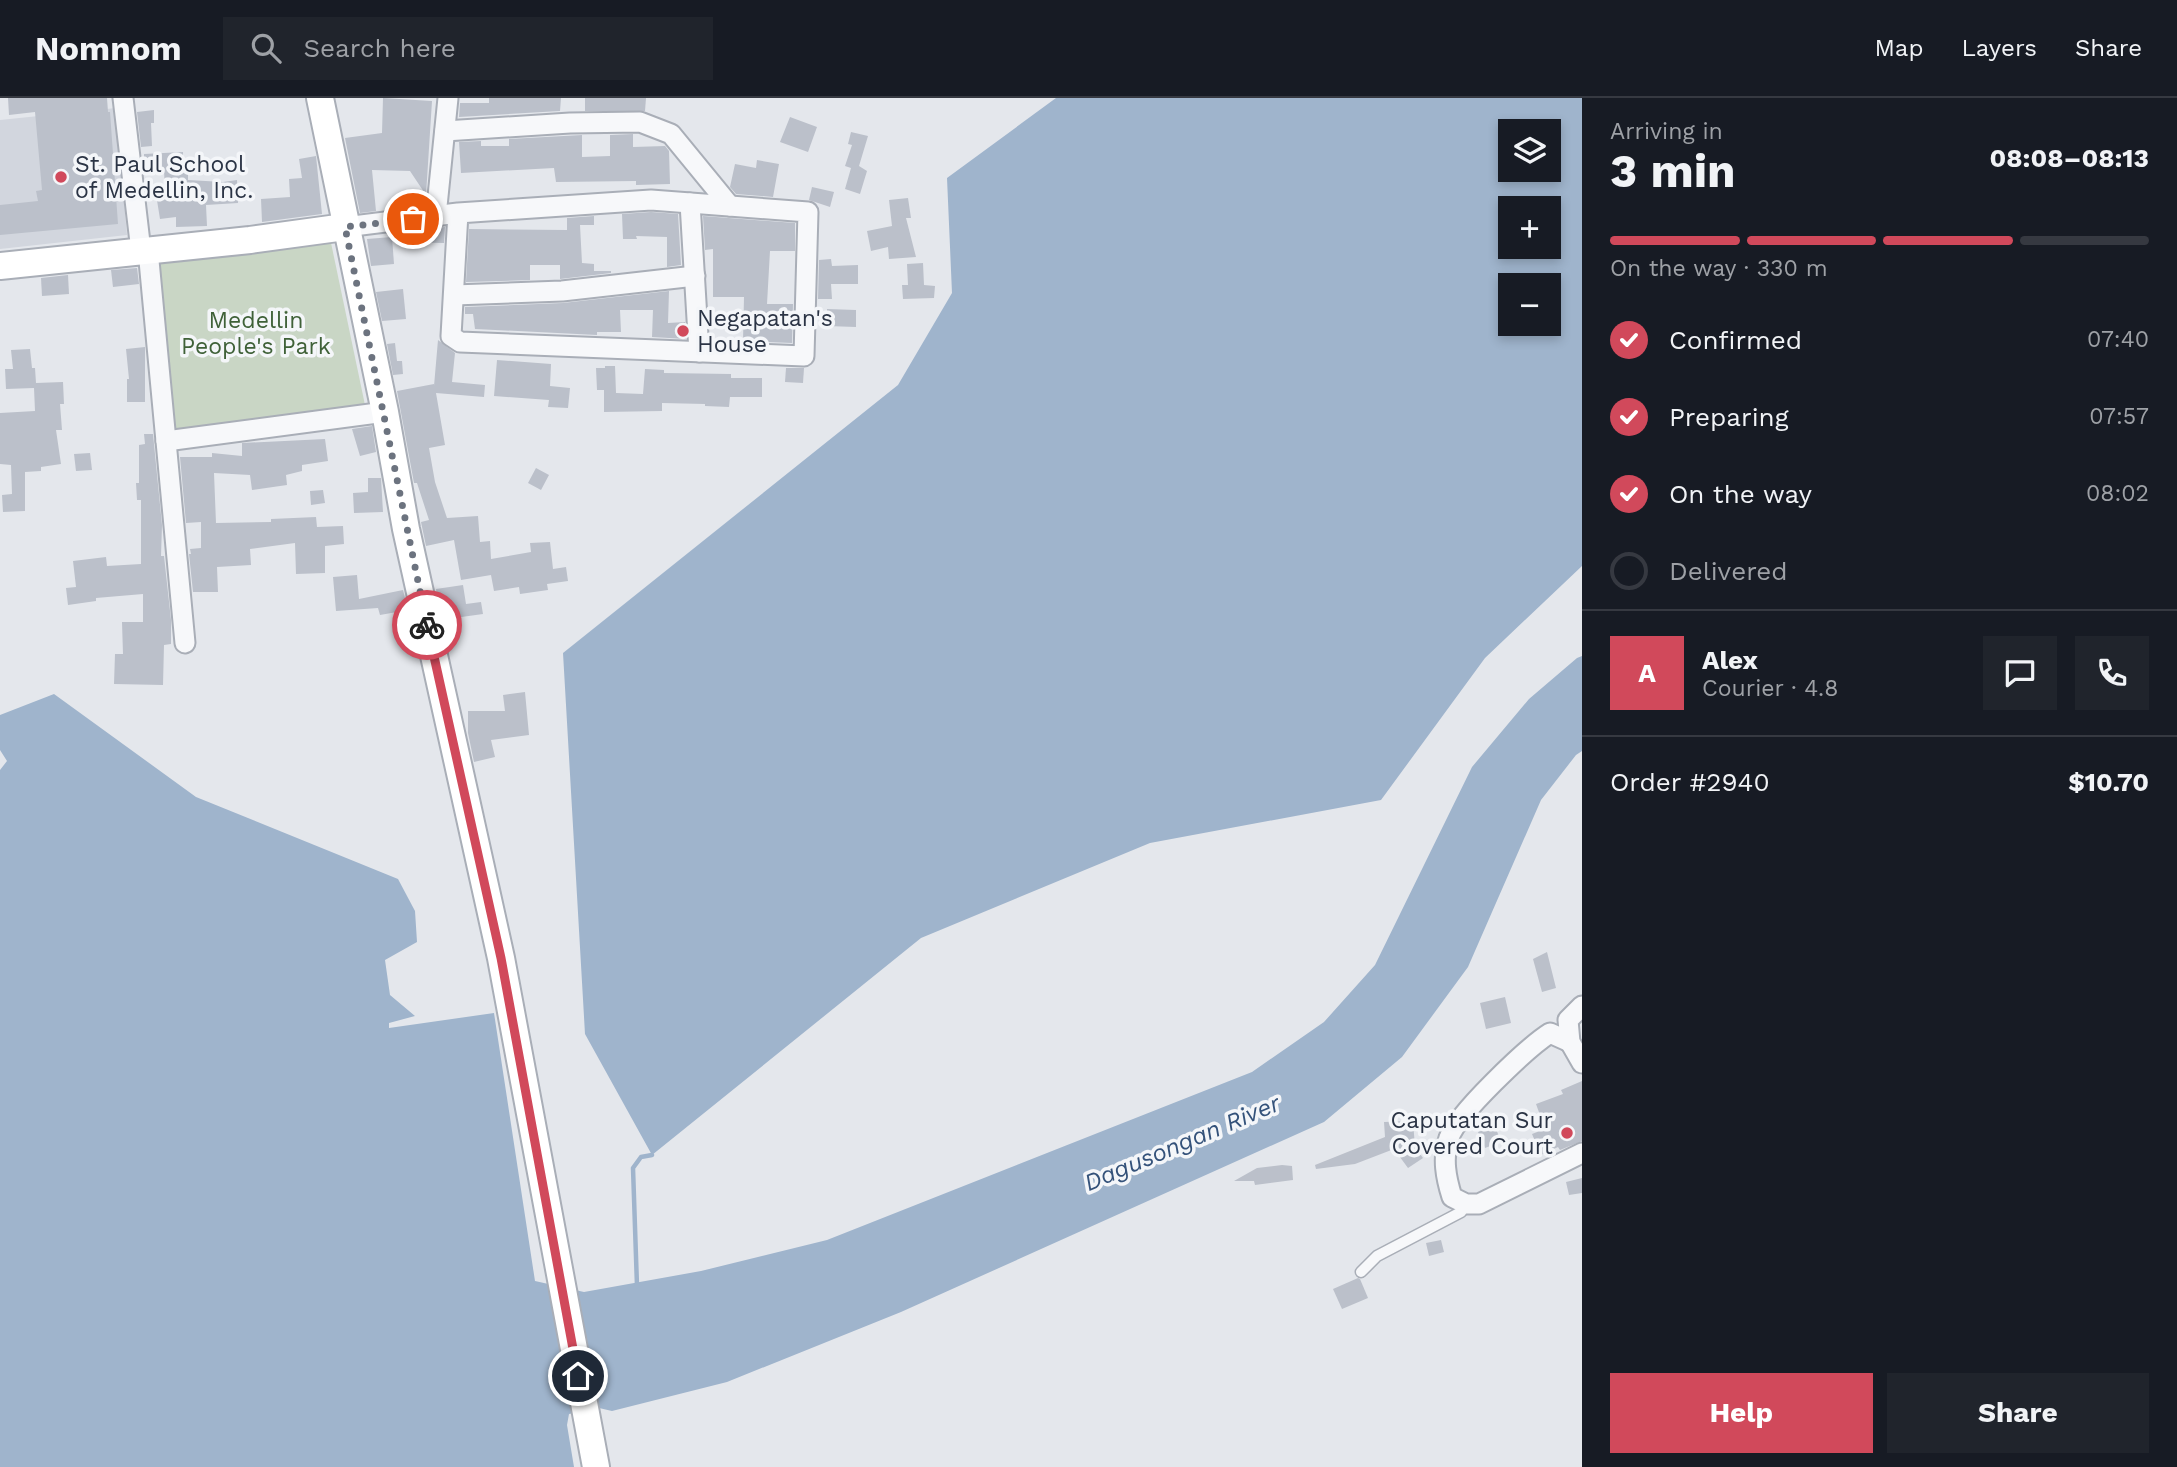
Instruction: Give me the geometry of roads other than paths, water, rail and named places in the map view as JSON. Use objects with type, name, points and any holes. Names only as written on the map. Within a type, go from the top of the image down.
[{"type":"main road","points":[[320,98],[385,412],[406,530],[501,958],[596,1467]]},
{"type":"main road","points":[[0,266],[345,227]]},
{"type":"street","points":[[123,98],[145,251],[185,643]]},
{"type":"street","points":[[436,216],[448,98]]},
{"type":"street","points":[[444,131],[570,122],[640,122],[671,134],[730,206]]},
{"type":"street","points":[[345,227],[458,213],[651,200],[808,212],[804,356],[460,342],[452,336],[458,213]]},
{"type":"street","points":[[690,203],[699,352]]},
{"type":"street","points":[[454,295],[562,291],[695,276]]},
{"type":"street","points":[[166,441],[385,412]]},
{"type":"street","points":[[1582,1006],[1568,1020],[1533,1043],[1467,1110],[1449,1135],[1445,1156],[1446,1180],[1452,1197],[1466,1204],[1479,1204],[1582,1153]]},
{"type":"street","points":[[1568,1020],[1570,1042],[1582,1063]]},
{"type":"street","points":[[1550,1032],[1570,1042]]},
{"type":"lane","points":[[1361,1272],[1377,1256],[1461,1212],[1466,1204]]},
{"type":"water","points":[[1056,98],[1582,98],[1582,566],[1485,658],[1381,800],[1150,843],[921,938],[652,1155],[585,1034],[563,653],[898,385],[952,293],[947,178]]},
{"type":"water","name":"Dagusongan River","points":[[1582,656],[1582,751],[1541,800],[1468,967],[1402,1057],[1324,1122],[901,1312],[727,1382],[612,1411],[599,1408],[569,1414],[567,1425],[574,1467],[0,1467],[0,770],[7,761],[0,750],[0,715],[54,694],[196,797],[398,879],[415,911],[417,942],[385,960],[390,995],[415,1016],[389,1023],[389,1028],[494,1013],[535,1281],[584,1292],[701,1271],[827,1240],[1252,1072],[1324,1022],[1375,965],[1472,767],[1529,699]]},
{"type":"waterway","points":[[637,1286],[633,1168],[641,1157],[652,1155]]},
{"type":"place","name":"St. Paul School of Medellin, Inc.","points":[[61,177]]},
{"type":"place","name":"Negapatan's House","points":[[683,331]]},
{"type":"place","name":"Caputatan Sur Covered Court","points":[[1567,1133]]},
{"type":"park label","name":"Medellin People's Park","points":[[256,333]]}]
